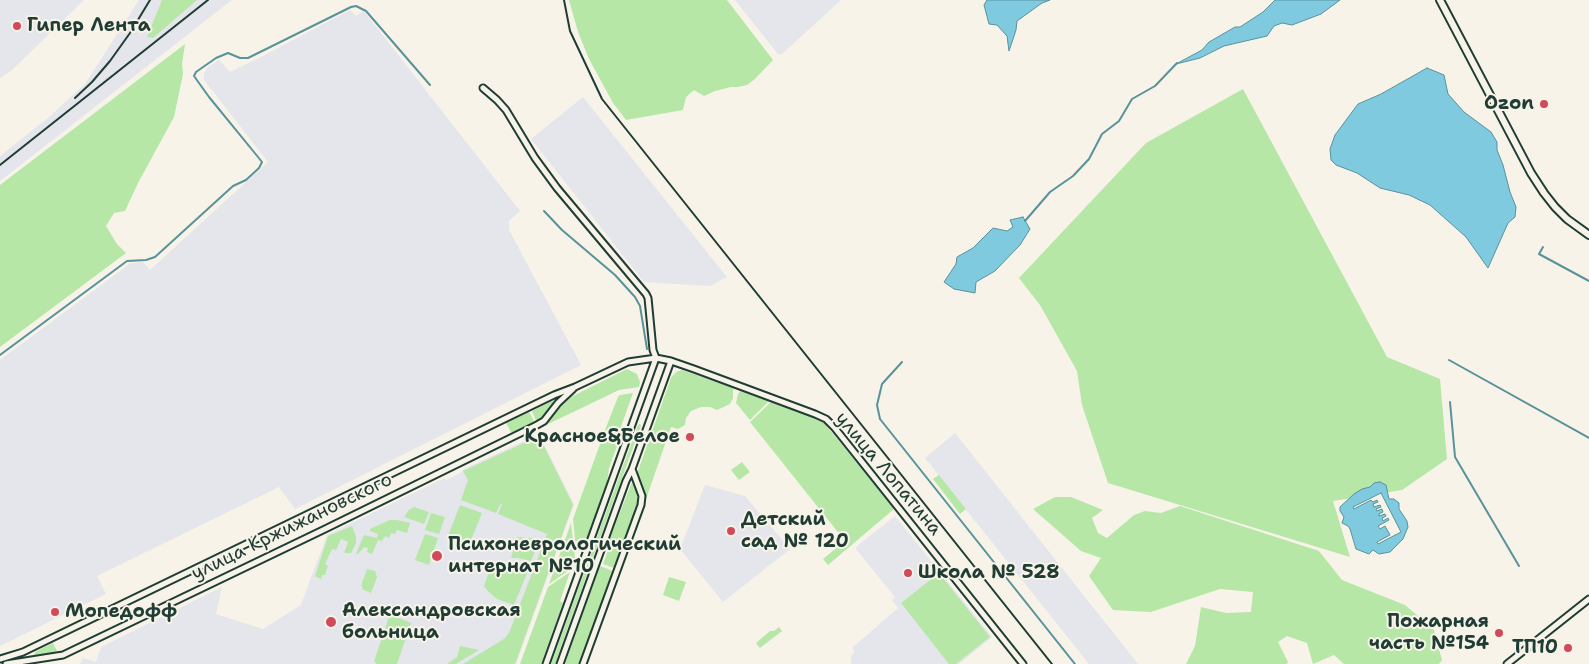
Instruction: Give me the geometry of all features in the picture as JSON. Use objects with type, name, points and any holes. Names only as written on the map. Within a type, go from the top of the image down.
[{"type":"street","points":[[1440,0],[1531,173],[1555,207],[1589,235]]},
{"type":"street","points":[[483,88],[506,110],[535,158],[557,188],[646,294],[653,350],[656,358],[546,664]]},
{"type":"street","name":"улица Лопатина","points":[[656,358],[672,361],[826,419],[1023,664]]},
{"type":"street","name":"улица Кржижановского","points":[[0,660],[34,647],[554,395],[628,362],[656,358]]},
{"type":"street","points":[[560,664],[672,361]]},
{"type":"street","name":"улица Кржижановского","points":[[6,664],[63,655],[519,434],[544,421],[558,403],[576,386]]},
{"type":"street","points":[[554,395],[558,403]]},
{"type":"street","points":[[583,664],[641,504],[642,496],[632,469]]},
{"type":"street","points":[[1507,664],[1589,599]]},
{"type":"street","points":[[34,647],[32,654],[35,659]]},
{"type":"shaded area","points":[[0,0],[84,0],[12,70],[0,78]]},
{"type":"shaded area","points":[[139,0],[232,0],[0,181],[0,156],[48,118],[85,84]]},
{"type":"shaded area","points":[[735,0],[841,0],[782,54],[778,54]]},
{"type":"shaded area","points":[[350,10],[356,16],[363,11],[367,15],[520,211],[509,221],[509,230],[581,365],[295,509],[279,487],[97,576],[106,594],[0,646],[0,360],[131,263],[143,262],[150,270],[268,162],[204,80],[207,68],[219,60],[230,72]]},
{"type":"shaded area","points":[[583,97],[727,277],[710,286],[644,282],[531,139]]},
{"type":"shaded area","points":[[955,433],[1138,664],[1089,664],[925,458]]},
{"type":"shaded area","name":"Психоневрологический интернат №10","points":[[539,434],[574,504],[516,664],[80,664],[83,658],[96,662],[101,647],[222,587],[216,614],[263,629],[301,605],[327,535],[445,478],[446,480],[462,472],[462,470]]},
{"type":"shaded area","name":"Детский сад № 120","points":[[705,485],[745,496],[790,549],[723,602],[680,549]]},
{"type":"shaded area","name":"Школа № 528","points":[[895,516],[992,637],[959,664],[851,664],[851,656],[855,652],[852,648],[898,608],[892,600],[895,597],[856,549],[857,546]]},
{"type":"green space","points":[[162,0],[197,0],[153,38],[147,37]]},
{"type":"green space","points":[[569,0],[727,0],[773,60],[747,85],[715,91],[704,96],[694,90],[686,97],[683,110],[626,120],[613,103],[589,59],[578,32]]},
{"type":"green space","points":[[185,44],[182,64],[183,74],[174,117],[125,211],[114,213],[106,226],[117,244],[126,253],[0,347],[0,185]]},
{"type":"green space","points":[[1243,89],[1387,357],[1440,379],[1447,459],[1402,490],[1333,501],[1350,557],[1108,483],[1082,405],[1077,371],[1040,305],[1019,278],[1146,143]]},
{"type":"green space","points":[[627,369],[637,374],[640,382],[639,387],[619,390],[544,426],[561,405],[571,397]]},
{"type":"green space","points":[[682,370],[733,388],[733,398],[730,404],[717,410],[710,407],[701,407],[691,411],[686,418],[685,425],[678,429],[671,427],[644,505],[644,494],[638,477],[638,471],[671,378],[676,372]]},
{"type":"green space","points":[[740,391],[769,401],[750,420],[736,403]]},
{"type":"green space","points":[[633,393],[618,435],[605,430],[618,397]]},
{"type":"green space","points":[[552,401],[555,404],[537,423],[532,411]]},
{"type":"green space","points":[[771,402],[819,419],[825,424],[894,509],[828,565],[823,559],[845,541],[750,422]]},
{"type":"green space","points":[[529,412],[535,423],[512,434],[506,423]]},
{"type":"green space","points":[[640,424],[641,426],[592,560],[589,559],[638,425]]},
{"type":"green space","points":[[604,433],[620,438],[587,539],[584,538],[579,551],[576,549],[573,519]]},
{"type":"green space","points":[[539,436],[573,505],[515,664],[463,664],[504,639],[509,633],[547,534],[498,514],[501,503],[496,513],[461,500],[468,480],[463,471]]},
{"type":"green space","points":[[742,462],[750,472],[739,480],[731,470]]},
{"type":"green space","points":[[939,475],[966,509],[960,514],[933,479]]},
{"type":"green space","points":[[632,482],[637,492],[637,504],[623,544],[610,544],[608,543]]},
{"type":"green space","points":[[1055,497],[1071,497],[1103,510],[1092,518],[1098,533],[1107,538],[1134,515],[1145,511],[1161,513],[1180,506],[1319,551],[1342,580],[1405,605],[1434,630],[1442,660],[1439,664],[1344,664],[1334,655],[1313,664],[1307,643],[1287,636],[1278,642],[1288,662],[1287,664],[1186,664],[1195,646],[1201,607],[1226,613],[1251,612],[1253,592],[1220,589],[1151,612],[1113,610],[1089,576],[1101,558],[1081,551],[1033,509]]},
{"type":"green space","points":[[460,505],[482,513],[469,545],[448,536]]},
{"type":"green space","points":[[414,507],[429,512],[424,524],[404,517]]},
{"type":"green space","points":[[431,513],[445,517],[439,534],[425,530]]},
{"type":"green space","points":[[390,520],[410,523],[407,533],[397,530],[395,534],[391,533],[389,538],[385,536],[382,541],[378,540],[372,554],[367,552],[368,548],[364,547],[356,554],[364,535],[377,538],[378,534],[370,531],[370,529]]},
{"type":"green space","points":[[571,523],[575,558],[571,569],[549,584]]},
{"type":"green space","points":[[352,526],[356,543],[351,553],[344,553],[348,542],[341,539],[336,550],[332,549],[325,564],[328,566],[325,575],[322,575],[321,579],[315,576],[328,536]]},
{"type":"green space","points":[[425,534],[438,538],[429,565],[415,560]]},
{"type":"green space","points":[[517,537],[540,539],[531,561],[511,558]]},
{"type":"green space","points":[[622,547],[614,568],[603,564],[609,548]]},
{"type":"green space","points":[[588,562],[591,563],[555,664],[551,664]]},
{"type":"green space","points":[[503,564],[499,578],[505,564],[530,566],[514,605],[497,599],[484,586],[490,569]]},
{"type":"green space","points":[[600,566],[613,571],[579,664],[565,664]]},
{"type":"green space","points":[[367,569],[375,571],[377,577],[371,593],[362,589],[363,587],[361,586]]},
{"type":"green space","points":[[570,572],[560,601],[563,603],[541,664],[520,664],[548,587]]},
{"type":"green space","points":[[939,573],[990,637],[956,664],[949,664],[901,603]]},
{"type":"green space","points":[[669,577],[686,582],[679,601],[663,595]]},
{"type":"green space","points":[[390,614],[411,623],[397,664],[377,664],[374,661]]},
{"type":"green space","points":[[779,627],[782,631],[760,648],[756,643],[770,631],[774,631]]},
{"type":"green space","points":[[53,643],[58,653],[34,655],[35,652]]},
{"type":"green space","points":[[460,646],[479,650],[456,664],[447,664],[457,657]]},
{"type":"water","points":[[987,0],[1050,0],[1042,3],[1017,21],[1009,51],[1007,36],[997,25],[989,24],[984,5]]},
{"type":"water","points":[[1275,0],[1340,0],[1321,14],[1292,25],[1282,23],[1274,26],[1267,36],[1224,46],[1200,58],[1176,64],[1202,50],[1209,42],[1235,27],[1240,27],[1263,12]]},
{"type":"water","points":[[1427,68],[1444,75],[1448,94],[1464,112],[1491,132],[1497,142],[1497,150],[1516,207],[1515,217],[1508,223],[1488,268],[1466,237],[1430,205],[1409,195],[1380,188],[1357,173],[1336,165],[1331,160],[1330,149],[1335,135],[1358,104],[1381,94]]},
{"type":"water","points":[[1023,217],[1030,229],[1020,245],[995,271],[976,282],[975,293],[954,289],[944,282],[956,264],[957,257],[973,248],[993,228],[1007,231],[1013,227],[1010,220]]},
{"type":"water","points":[[1380,482],[1386,485],[1389,499],[1394,499],[1399,503],[1399,509],[1407,521],[1408,527],[1403,539],[1390,552],[1379,554],[1373,550],[1369,554],[1356,549],[1350,529],[1342,523],[1344,517],[1340,507],[1354,494],[1370,487],[1374,483]],"holes":[[[1381,493],[1401,532],[1378,544],[1377,542],[1390,535],[1385,526],[1380,529],[1378,526],[1389,520],[1388,518],[1383,521],[1382,518],[1386,516],[1385,514],[1379,516],[1383,512],[1382,509],[1377,511],[1376,509],[1381,507],[1380,505],[1374,507],[1373,504],[1378,502],[1377,500],[1373,502],[1371,500],[1354,509],[1353,507]]]},
{"type":"waterway","points":[[0,355],[127,261],[146,260],[155,257],[233,186],[246,180],[259,168],[262,162],[194,76],[196,72],[216,58],[228,53],[240,58],[248,58],[356,6],[366,11],[430,85]]},
{"type":"waterway","points":[[1025,221],[1050,192],[1073,176],[1089,159],[1102,134],[1119,121],[1132,99],[1155,86],[1177,63]]},
{"type":"waterway","points":[[544,211],[562,230],[615,275],[635,297],[640,306],[647,349]]},
{"type":"waterway","points":[[1543,247],[1539,254],[1589,281]]},
{"type":"waterway","points":[[1449,360],[1589,438]]},
{"type":"waterway","points":[[902,362],[882,384],[877,405],[880,419],[1075,664]]},
{"type":"waterway","points":[[1450,402],[1455,457],[1519,566]]},
{"type":"railway","points":[[75,98],[110,61],[150,0]]},
{"type":"railway","points":[[0,165],[208,0]]},
{"type":"railway","points":[[564,0],[570,31],[602,99],[1052,664]]},
{"type":"place","name":"Гипер Лента","points":[[17,26]]},
{"type":"place","name":"Ozon","points":[[1544,104]]},
{"type":"place","name":"Красное&Белое","points":[[690,437]]},
{"type":"place","name":"Детский сад № 120","points":[[731,531]]},
{"type":"place","name":"Психоневрологический интернат №10","points":[[437,556]]},
{"type":"place","name":"Школа № 528","points":[[908,573]]},
{"type":"place","name":"Мопедофф","points":[[55,612]]},
{"type":"place","name":"Александровская больница","points":[[331,622]]},
{"type":"place","name":"Пожарная часть №154","points":[[1499,633]]},
{"type":"place","name":"ТП10","points":[[1568,648]]}]
